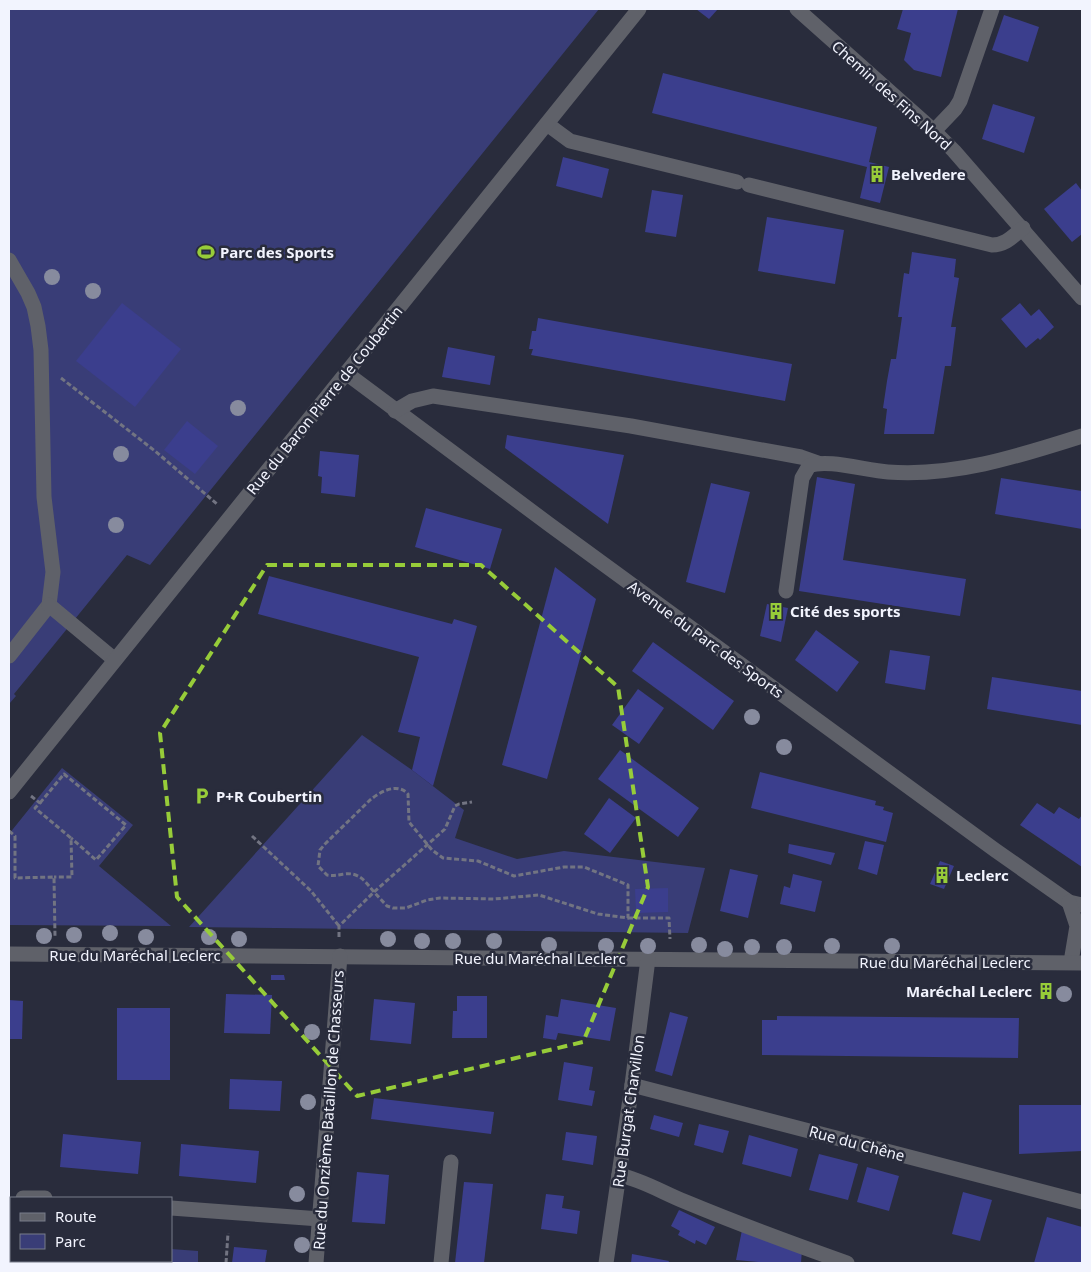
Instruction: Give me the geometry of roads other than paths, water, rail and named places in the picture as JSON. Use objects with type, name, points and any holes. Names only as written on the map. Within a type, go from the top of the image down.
[{"type":"street","name":"Rue du Baron Pierre de Coubertin","points":[[12,788],[639,9]]},
{"type":"street","name":"Chemin des Fins Nord","points":[[797,9],[934,131],[1023,228],[1082,298]]},
{"type":"street","points":[[934,131],[960,101],[992,9]]},
{"type":"street","points":[[547,124],[570,141],[992,245],[1000,245],[1023,228]]},
{"type":"street","points":[[9,260],[28,293],[34,307],[38,326],[42,364],[44,496],[53,572],[49,605],[9,656]]},
{"type":"street","name":"Avenue du Parc des Sports","points":[[346,373],[395,411],[987,844],[1076,904],[1074,913],[1077,926],[1077,963]]},
{"type":"street","points":[[395,411],[412,401],[432,396],[631,426],[801,457],[818,463],[889,472],[938,472],[1003,460],[1082,436]]},
{"type":"street","points":[[786,592],[802,478],[809,466],[818,463]]},
{"type":"street","points":[[49,605],[115,660]]},
{"type":"street","name":"Rue du Maréchal Leclerc","points":[[9,954],[1077,963]]},
{"type":"street","name":"Rue du Onzième Bataillon de Chasseurs","points":[[316,1263],[340,956]]},
{"type":"street","name":"Rue Burgat Charvillon","points":[[606,1263],[648,959]]},
{"type":"street","name":"Rue du Chêne","points":[[632,1085],[1082,1202]]},
{"type":"street","points":[[441,1263],[452,1162]]},
{"type":"street","points":[[619,1175],[639,1180],[683,1201],[760,1232],[847,1263]]},
{"type":"street","points":[[172,1208],[320,1219]]},
{"type":"place","name":"Belvedere","points":[[877,174]]},
{"type":"place","name":"Parc des Sports","points":[[206,252]]},
{"type":"place","name":"Cité des sports","points":[[776,611]]},
{"type":"place","name":"P+R Coubertin","points":[[202,796]]},
{"type":"place","name":"Leclerc","points":[[942,875]]},
{"type":"place","name":"Maréchal Leclerc","points":[[1046,991]]}]
